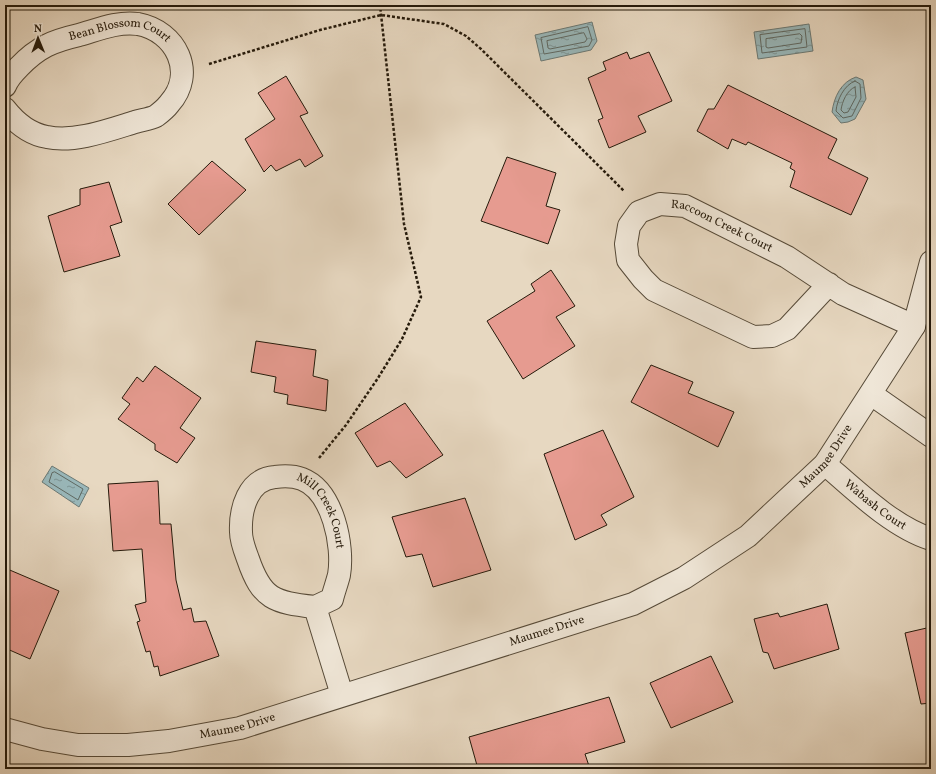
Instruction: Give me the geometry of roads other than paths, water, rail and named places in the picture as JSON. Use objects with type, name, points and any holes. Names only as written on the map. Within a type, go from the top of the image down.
[{"type":"street","name":"Bean Blossom Court","points":[[5,86],[8,79],[29,57],[44,46],[106,26],[137,24],[154,30],[178,51],[182,67],[180,87],[169,104],[155,116],[83,137],[47,138],[22,127],[5,109]]},
{"type":"street","name":"Raccoon Creek Court","points":[[828,284],[787,329],[772,336],[753,336],[654,290],[628,260],[626,244],[629,226],[639,212],[643,210],[660,204],[685,206],[787,257],[828,284],[843,294],[914,326]]},
{"type":"street","name":"Maumee Drive","points":[[5,729],[42,739],[78,745],[128,745],[169,741],[240,728],[628,606],[684,578],[748,536],[825,464],[914,326],[931,262]]},
{"type":"street","points":[[871,394],[931,436]]},
{"type":"street","name":"Wabash Court","points":[[825,464],[883,513],[915,533],[931,539]]},
{"type":"street","name":"Mill Creek Court","points":[[281,476],[302,479],[313,486],[325,498],[332,514],[340,549],[339,575],[332,599],[315,607],[286,604],[266,594],[253,573],[241,534],[244,503],[254,485],[268,478],[281,476]]},
{"type":"street","points":[[315,607],[342,695]]},
{"type":"water","points":[[592,22],[597,41],[591,50],[541,61],[535,35]]},
{"type":"water","points":[[809,24],[813,51],[758,59],[754,32]]},
{"type":"water","points":[[856,77],[863,80],[866,99],[855,119],[841,123],[832,112],[834,101],[842,86],[846,82]]},
{"type":"water","points":[[52,466],[89,488],[79,507],[42,482]]}]
